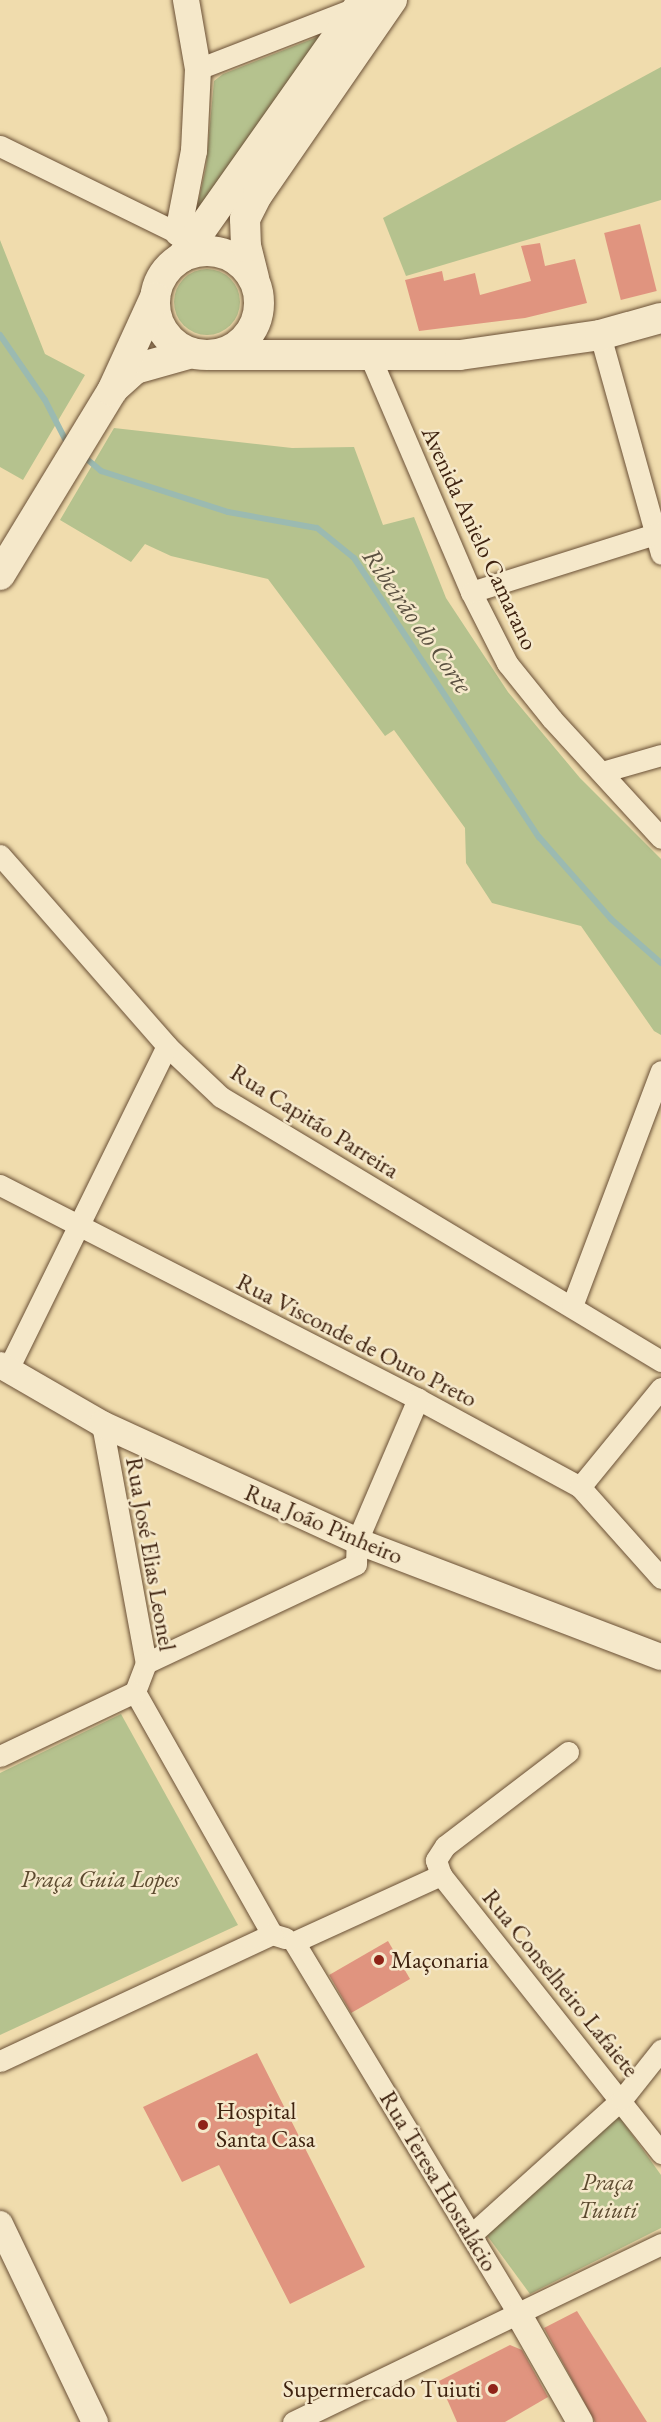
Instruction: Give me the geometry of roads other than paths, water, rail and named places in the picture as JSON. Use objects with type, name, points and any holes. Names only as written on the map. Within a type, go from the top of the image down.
[{"type":"main road","points":[[314,353],[290,345],[266,316],[246,247],[245,219],[258,194],[392,0]]},
{"type":"main road","points":[[0,576],[110,394],[155,297],[361,3]]},
{"type":"main road","points":[[110,394],[135,369],[201,354],[227,351],[242,342],[254,327],[256,286],[244,265],[187,250]]},
{"type":"main road","points":[[155,297],[156,315],[163,332],[201,354],[460,355],[600,335],[661,318]]},
{"type":"street","points":[[0,146],[187,250],[198,69],[186,0]]},
{"type":"street","points":[[198,69],[361,3]]},
{"type":"street","points":[[471,592],[659,540],[600,335]]},
{"type":"street","name":"Avenida Anielo Camarano","points":[[369,354],[471,592],[507,663],[552,719],[661,838]]},
{"type":"street","points":[[602,772],[661,754]]},
{"type":"street","name":"Rua Capitão Parreira","points":[[0,855],[167,1046],[221,1097],[661,1361]]},
{"type":"street","points":[[4,1367],[167,1046]]},
{"type":"street","points":[[572,1306],[661,1071]]},
{"type":"street","name":"Rua Visconde de Ouro Preto","points":[[0,1185],[418,1399],[580,1487],[661,1578]]},
{"type":"street","name":"Rua João Pinheiro","points":[[4,1367],[102,1424],[357,1541],[661,1657]]},
{"type":"street","points":[[580,1487],[661,1388]]},
{"type":"street","points":[[146,1663],[356,1564],[357,1541],[418,1399]]},
{"type":"street","name":"Rua José Elias Leonel","points":[[102,1424],[146,1663],[135,1692]]},
{"type":"street","points":[[0,1756],[135,1692],[272,1934],[294,1942],[441,1875],[436,1860],[445,1846],[568,1752]]},
{"type":"street","name":"Rua Conselheiro Lafaiete","points":[[441,1875],[622,2099],[661,2153]]},
{"type":"street","points":[[0,2061],[272,1934]]},
{"type":"street","name":"Rua Teresa Hostalácio","points":[[294,1942],[472,2234],[580,2422]]},
{"type":"street","points":[[472,2234],[622,2099],[661,2050]]},
{"type":"street","points":[[0,2224],[95,2422]]},
{"type":"street","points":[[293,2422],[519,2315],[661,2244]]},
{"type":"water","points":[[0,332],[47,399],[64,441],[45,400]]},
{"type":"water","points":[[354,558],[539,836],[612,918],[661,963],[611,919],[539,837]]},
{"type":"waterway","name":"Ribeirão do Corte","points":[[0,335],[45,400],[67,443]]},
{"type":"waterway","name":"Ribeirão do Corte","points":[[82,455],[101,471],[228,512],[317,528],[354,558],[539,837],[611,919],[661,963]]},
{"type":"place","name":"Maçonaria","points":[[379,1960]]},
{"type":"place","name":"Hospital Santa Casa","points":[[203,2125]]},
{"type":"place","name":"Supermercado Tuiuti","points":[[493,2389]]},
{"type":"park label","name":"Praça Guia Lopes","points":[[100,1879]]},
{"type":"park label","name":"Praça Tuiuti","points":[[608,2196]]}]
